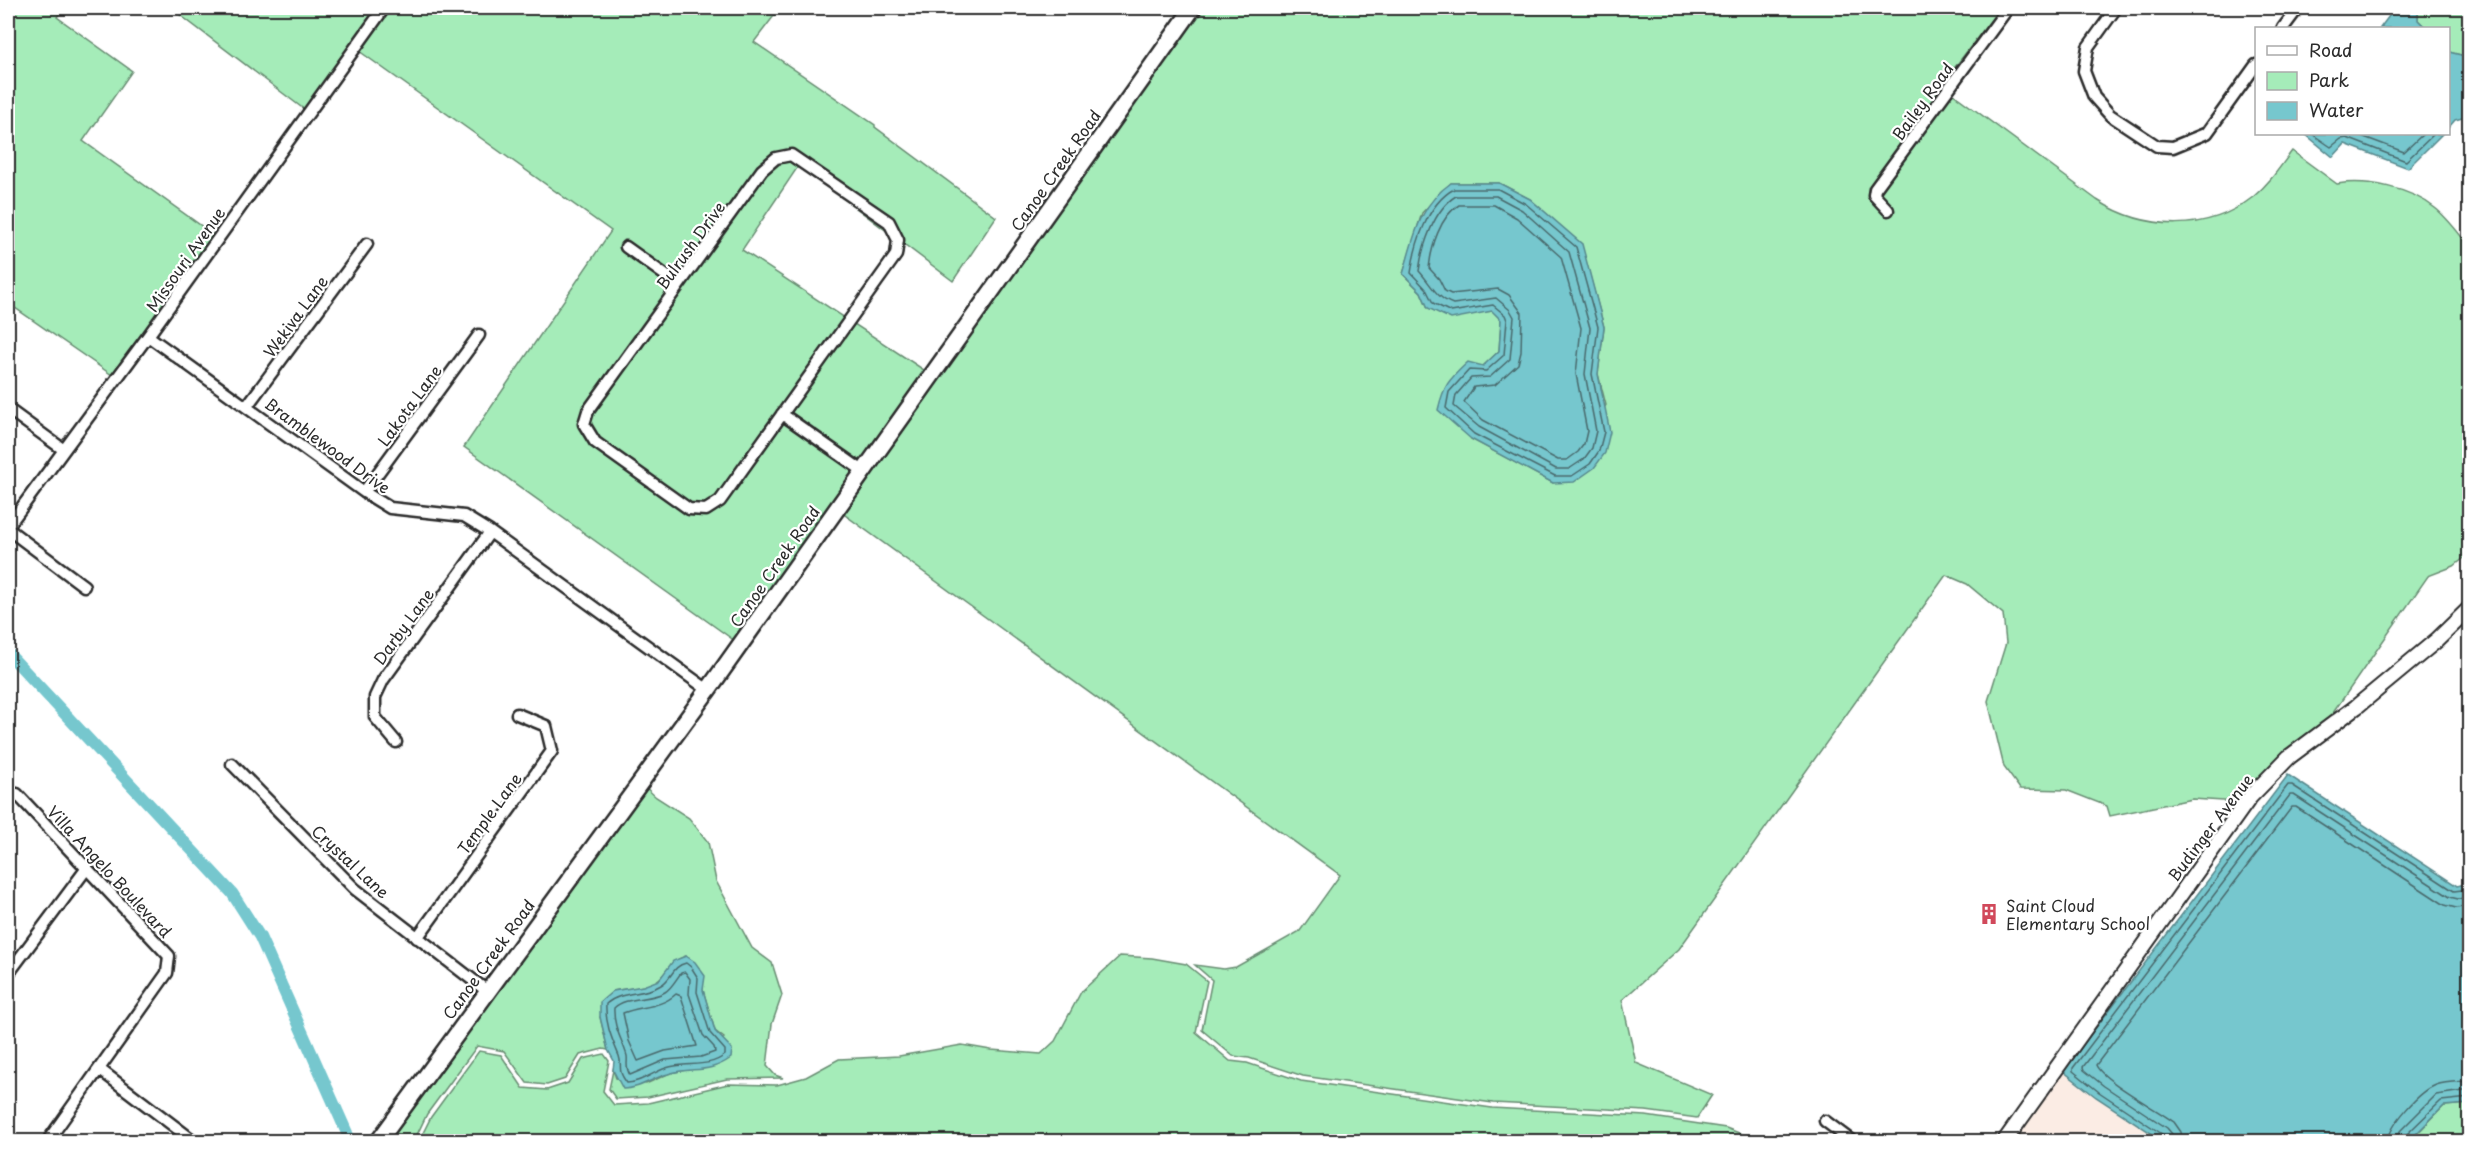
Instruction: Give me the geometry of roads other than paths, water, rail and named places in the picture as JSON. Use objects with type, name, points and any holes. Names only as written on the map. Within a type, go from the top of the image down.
[{"type":"main road","name":"Canoe Creek Road","points":[[378,1141],[708,690],[1193,8]]},
{"type":"street","name":"Missouri Avenue","points":[[8,528],[384,8]]},
{"type":"street","name":"Bailey Road","points":[[1888,210],[1874,195],[1875,189],[2008,8]]},
{"type":"street","points":[[2116,8],[2088,47],[2084,71],[2094,97],[2110,115],[2157,146],[2174,147],[2207,133],[2255,66]]},
{"type":"street","points":[[2284,27],[2298,8]]},
{"type":"street","name":"Bulrush Drive","points":[[791,155],[889,222],[898,240],[896,255],[782,414],[720,501],[706,510],[688,509],[595,442],[584,424],[588,411],[762,170],[776,158],[791,155]]},
{"type":"street","name":"Wekiva Lane","points":[[247,406],[366,244]]},
{"type":"street","points":[[626,247],[679,285]]},
{"type":"street","name":"Lakota Lane","points":[[364,492],[479,335]]},
{"type":"street","name":"Bramblewood Drive","points":[[148,336],[364,492],[390,508],[464,516],[490,532],[708,690]]},
{"type":"street","points":[[8,409],[64,450]]},
{"type":"street","points":[[782,414],[863,471]]},
{"type":"street","points":[[8,528],[84,586]]},
{"type":"street","name":"Darby Lane","points":[[396,742],[375,717],[375,697],[383,680],[490,532]]},
{"type":"street","name":"Budinger Avenue","points":[[2004,1142],[2250,797],[2289,757],[2437,640],[2469,608]]},
{"type":"street","name":"Temple Lane","points":[[417,938],[552,751],[546,726],[517,714]]},
{"type":"street","name":"Crystal Lane","points":[[232,765],[355,889],[487,991]]},
{"type":"street","name":"Villa Angelo Boulevard","points":[[8,793],[17,794],[169,956],[167,974],[47,1142]]},
{"type":"street","points":[[8,974],[87,868]]},
{"type":"street","points":[[99,1069],[195,1142]]},
{"type":"street","points":[[1825,1121],[1853,1142]]},
{"type":"water","points":[[2395,8],[2418,8],[2418,20],[2425,27],[2381,27]]},
{"type":"water","points":[[2450,52],[2469,57],[2470,116],[2455,120],[2450,126]]},
{"type":"water","points":[[2306,135],[2441,135],[2408,168],[2345,144],[2333,157]]},
{"type":"water","points":[[1451,183],[1499,183],[1530,199],[1582,244],[1604,327],[1598,374],[1610,432],[1605,453],[1594,468],[1574,482],[1553,483],[1471,439],[1438,410],[1445,388],[1468,362],[1483,366],[1499,351],[1501,320],[1492,311],[1451,319],[1428,308],[1421,292],[1403,274],[1414,235],[1424,212],[1440,192]]},
{"type":"water","points":[[2288,775],[2457,886],[2469,883],[2469,1104],[2444,1106],[2409,1141],[2163,1141],[2096,1097],[2063,1071]]},
{"type":"water","points":[[686,956],[695,962],[705,976],[703,990],[715,1031],[732,1049],[731,1058],[715,1067],[677,1072],[623,1089],[613,1070],[614,1061],[608,1050],[600,1017],[600,1002],[613,991],[643,986],[659,980],[673,961]]},
{"type":"waterway","points":[[8,653],[232,893],[260,937],[347,1133]]},
{"type":"place","name":"Saint Cloud Elementary School","points":[[1989,914]]}]
